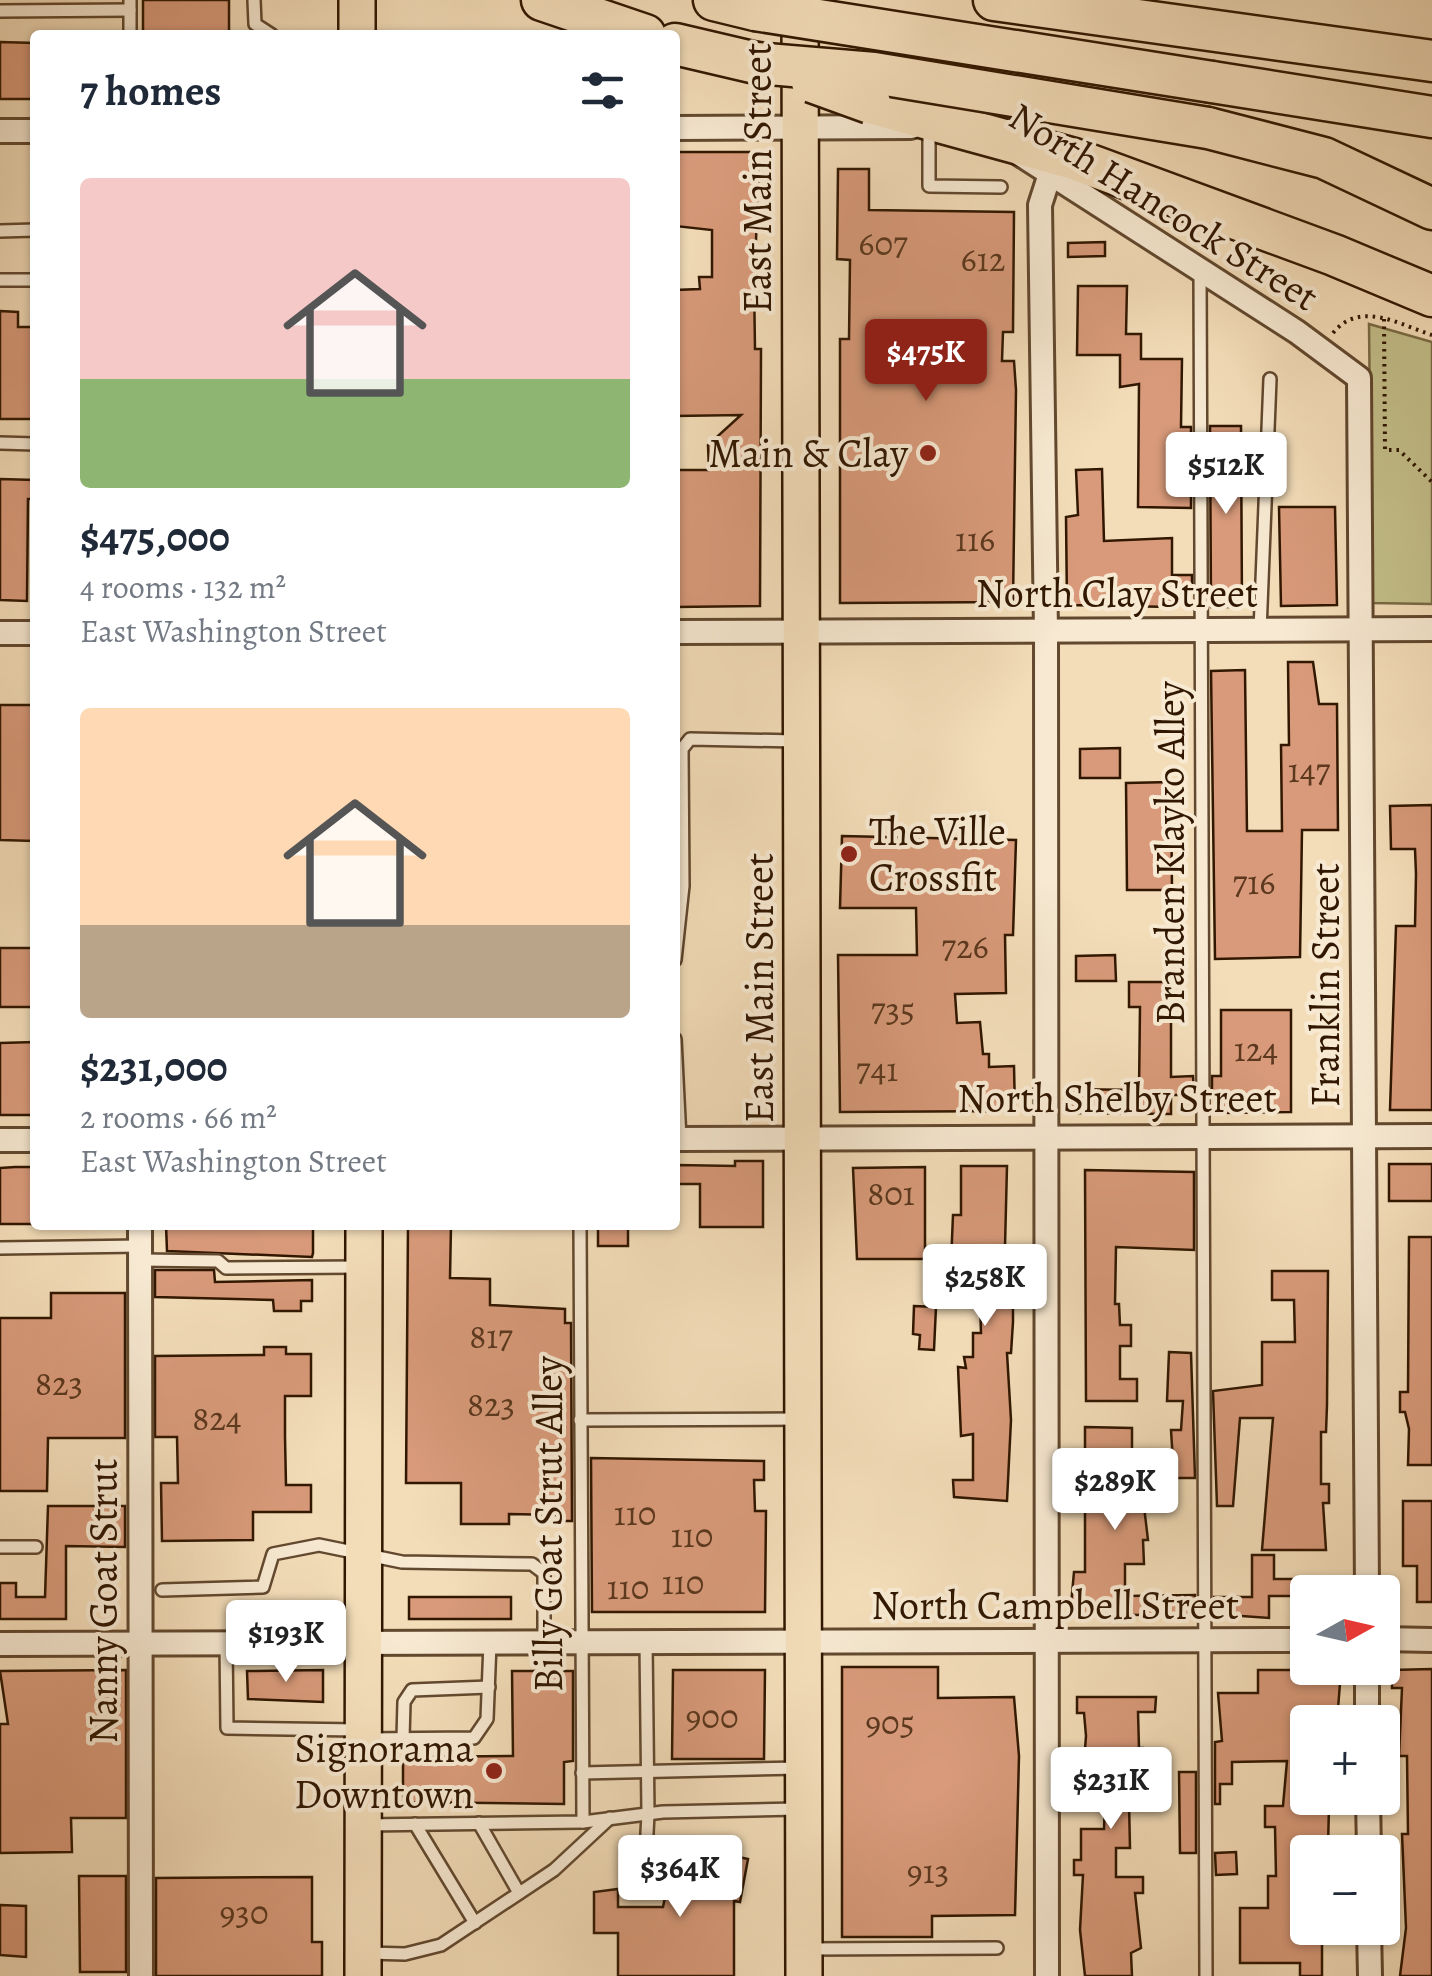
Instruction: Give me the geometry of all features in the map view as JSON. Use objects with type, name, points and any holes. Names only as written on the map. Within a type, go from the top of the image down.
[{"type":"highway","points":[[542,0],[630,30]]},
{"type":"highway","points":[[714,0],[755,10],[1432,116]]},
{"type":"highway","points":[[994,0],[1432,61]]},
{"type":"highway","points":[[680,45],[756,63],[870,103],[1074,159],[1334,255],[1432,296]]},
{"type":"highway","points":[[756,63],[874,73],[1208,128],[1324,158],[1432,209]]},
{"type":"highway","points":[[1334,255],[1432,278]]},
{"type":"main road","points":[[356,0],[357,30]]},
{"type":"main road","name":"East Main Street","points":[[800,0],[804,1962]]},
{"type":"main road","points":[[363,1965],[364,1230]]},
{"type":"street","name":"North Hancock Street","points":[[680,128],[929,126],[962,129],[991,139],[1200,270],[1359,378]]},
{"type":"street","points":[[0,131],[30,131]]},
{"type":"street","points":[[1047,1976],[1046,632],[1040,204],[1049,177]]},
{"type":"street","name":"Franklin Street","points":[[1359,378],[1367,1575]]},
{"type":"street","name":"North Clay Street","points":[[680,632],[1432,629]]},
{"type":"street","points":[[0,633],[30,633]]},
{"type":"street","name":"North Shelby Street","points":[[680,1139],[1432,1136]]},
{"type":"street","points":[[0,1140],[30,1140]]},
{"type":"street","name":"Nanny Goat Strut","points":[[140,1244],[142,1976]]},
{"type":"street","points":[[1400,1639],[1432,1640]]},
{"type":"street","name":"North Campbell Street","points":[[0,1644],[1290,1640]]},
{"type":"street","points":[[1369,1945],[1370,1976]]},
{"type":"lane","points":[[254,0],[254,24],[264,30]]},
{"type":"lane","points":[[0,10],[130,5]]},
{"type":"lane","points":[[929,126],[929,186],[1001,187]]},
{"type":"lane","points":[[0,230],[30,230]]},
{"type":"lane","name":"Branden Klayko Alley","points":[[1200,270],[1206,1976]]},
{"type":"lane","points":[[0,280],[30,280]]},
{"type":"lane","points":[[1260,631],[1270,379]]},
{"type":"lane","points":[[0,443],[30,444]]},
{"type":"lane","points":[[680,914],[682,749],[690,739],[802,741]]},
{"type":"lane","name":"Billy Goat Strut Alley","points":[[580,1230],[583,1822]]},
{"type":"lane","points":[[0,1248],[140,1244],[218,1261],[226,1268],[364,1267]]},
{"type":"lane","points":[[580,1420],[802,1420]]},
{"type":"lane","points":[[162,1590],[262,1587],[274,1554],[319,1545],[402,1562],[532,1564],[544,1573],[544,1643]]},
{"type":"lane","points":[[0,1546],[36,1546]]},
{"type":"lane","points":[[644,1890],[648,1814],[646,1642]]},
{"type":"lane","points":[[226,1643],[227,1728],[403,1738],[474,1738],[487,1719],[490,1644]]},
{"type":"lane","points":[[403,1738],[404,1702],[412,1690],[489,1688]]},
{"type":"lane","points":[[582,1773],[803,1767]]},
{"type":"lane","points":[[362,1825],[583,1822],[648,1814],[803,1809]]},
{"type":"lane","points":[[363,1965],[441,1945],[554,1870],[610,1818]]},
{"type":"lane","points":[[415,1824],[475,1923]]},
{"type":"lane","points":[[479,1824],[519,1893]]},
{"type":"lane","points":[[804,1962],[998,1948]]},
{"type":"path","points":[[1320,348],[1344,320],[1359,314],[1432,335]]},
{"type":"path","points":[[1384,319],[1385,450],[1400,450],[1432,482]]},
{"type":"shaded area","points":[[1369,324],[1432,342],[1432,604],[1372,603]]},
{"type":"building","points":[[143,0],[229,0],[229,30],[143,30]]},
{"type":"building","points":[[0,42],[30,43],[30,99],[0,99]]},
{"type":"building","points":[[680,152],[750,152],[759,163],[755,266],[760,266],[760,281],[754,281],[755,349],[761,349],[760,606],[680,607],[680,470],[709,470],[708,445],[741,415],[680,416],[680,290],[700,289],[699,277],[712,277],[712,230],[680,227]]},
{"type":"building","name":"Main & Clay","points":[[838,169],[869,169],[869,210],[1014,212],[1013,332],[1003,332],[1002,361],[1014,361],[1016,390],[1013,602],[840,603],[840,339],[849,339],[850,260],[837,259]]},
{"type":"building","points":[[1105,242],[1105,256],[1068,257],[1068,243]]},
{"type":"building","points":[[1078,286],[1127,286],[1126,334],[1141,334],[1141,359],[1182,359],[1181,427],[1191,427],[1191,508],[1138,507],[1139,384],[1120,387],[1120,355],[1077,355]]},
{"type":"building","points":[[0,311],[18,312],[18,327],[30,327],[30,419],[0,419]]},
{"type":"building","points":[[1210,426],[1241,426],[1242,607],[1211,607]]},
{"type":"building","points":[[1102,469],[1104,541],[1172,538],[1172,575],[1192,575],[1192,592],[1172,594],[1172,607],[1067,605],[1066,517],[1078,515],[1076,470]]},
{"type":"building","points":[[0,479],[30,480],[27,601],[0,600]]},
{"type":"building","points":[[1279,507],[1335,507],[1337,605],[1281,606]]},
{"type":"building","points":[[1288,662],[1313,662],[1319,704],[1337,704],[1338,830],[1302,830],[1300,957],[1215,959],[1211,671],[1245,670],[1247,831],[1282,831],[1281,745],[1289,745]]},
{"type":"building","points":[[0,705],[30,705],[30,841],[0,840]]},
{"type":"building","points":[[1120,748],[1120,778],[1080,778],[1080,749]]},
{"type":"building","points":[[1171,782],[1172,890],[1127,890],[1126,783]]},
{"type":"building","points":[[1432,805],[1432,1110],[1390,1110],[1396,926],[1415,926],[1416,874],[1415,849],[1391,849],[1390,806]]},
{"type":"building","points":[[842,836],[1016,840],[1013,935],[1005,935],[1006,993],[955,994],[957,1023],[980,1022],[983,1054],[989,1054],[989,1067],[1014,1066],[1015,1111],[840,1112],[838,955],[917,955],[916,908],[840,908]]},
{"type":"building","points":[[0,948],[30,948],[30,1007],[0,1007]]},
{"type":"building","points":[[1115,955],[1116,981],[1076,981],[1076,956]]},
{"type":"building","points":[[1129,982],[1171,982],[1171,1077],[1193,1076],[1194,1095],[1171,1095],[1171,1114],[1067,1113],[1067,1089],[1139,1090],[1140,1007],[1129,1007]]},
{"type":"building","points":[[1221,1010],[1291,1010],[1291,1112],[1221,1113],[1221,1095],[1212,1095],[1212,1076],[1221,1076]]},
{"type":"building","points":[[30,1042],[30,1115],[0,1115],[0,1043]]},
{"type":"building","points":[[735,1161],[763,1161],[763,1227],[700,1227],[700,1184],[680,1184],[680,1165],[735,1166]]},
{"type":"building","points":[[1389,1164],[1432,1164],[1432,1201],[1389,1201]]},
{"type":"building","points":[[961,1166],[1007,1166],[1004,1287],[1005,1304],[1013,1304],[1013,1322],[1011,1353],[1007,1353],[1011,1420],[1007,1501],[954,1497],[953,1480],[973,1480],[973,1434],[961,1436],[958,1367],[966,1368],[964,1357],[973,1357],[973,1333],[981,1333],[980,1301],[957,1301],[951,1263],[953,1215],[961,1215]]},
{"type":"building","points":[[30,1167],[30,1224],[0,1224],[0,1168]]},
{"type":"building","points":[[925,1167],[925,1259],[857,1259],[853,1168]]},
{"type":"building","points":[[1085,1170],[1194,1172],[1194,1250],[1116,1247],[1115,1304],[1119,1304],[1120,1325],[1131,1325],[1131,1346],[1120,1346],[1120,1379],[1137,1379],[1137,1401],[1086,1401]]},
{"type":"building","points":[[166,1230],[313,1230],[312,1257],[167,1251]]},
{"type":"building","points":[[408,1230],[451,1230],[450,1278],[490,1279],[490,1305],[565,1309],[565,1323],[571,1323],[572,1521],[559,1521],[559,1515],[509,1514],[509,1524],[461,1524],[461,1483],[406,1483]]},
{"type":"building","points":[[598,1230],[628,1230],[628,1246],[598,1246]]},
{"type":"building","points":[[1409,1237],[1432,1237],[1432,1465],[1408,1465],[1409,1429],[1405,1412],[1400,1412],[1400,1392],[1408,1392]]},
{"type":"building","points":[[155,1270],[214,1270],[215,1282],[312,1280],[312,1301],[301,1301],[301,1311],[274,1311],[273,1300],[155,1297]]},
{"type":"building","points":[[1272,1271],[1328,1271],[1326,1432],[1321,1432],[1321,1484],[1329,1484],[1329,1503],[1323,1503],[1326,1550],[1262,1550],[1273,1418],[1240,1418],[1233,1506],[1217,1506],[1213,1391],[1262,1385],[1262,1342],[1295,1342],[1294,1300],[1272,1300]]},
{"type":"building","points":[[51,1293],[125,1293],[125,1438],[48,1438],[47,1491],[0,1491],[0,1318],[51,1318]]},
{"type":"building","points":[[914,1306],[936,1307],[934,1350],[919,1349],[920,1335],[913,1334]]},
{"type":"building","points":[[264,1347],[286,1347],[286,1354],[311,1354],[311,1396],[285,1396],[285,1437],[286,1485],[311,1485],[311,1512],[253,1512],[253,1540],[162,1541],[161,1483],[178,1483],[177,1437],[155,1437],[155,1356],[264,1355]]},
{"type":"building","points":[[1169,1352],[1191,1353],[1195,1478],[1174,1478],[1171,1430],[1181,1430],[1183,1401],[1167,1401]]},
{"type":"building","points":[[1085,1427],[1132,1428],[1132,1481],[1141,1481],[1148,1540],[1143,1540],[1144,1564],[1125,1564],[1125,1596],[1195,1595],[1195,1614],[1070,1616],[1074,1572],[1085,1572]]},
{"type":"building","points":[[591,1458],[764,1461],[764,1480],[754,1480],[755,1511],[766,1511],[765,1612],[592,1612]]},
{"type":"building","points":[[1403,1501],[1432,1501],[1432,1602],[1417,1602],[1417,1566],[1403,1566]]},
{"type":"building","points":[[48,1506],[125,1506],[125,1547],[66,1546],[66,1619],[0,1619],[0,1583],[16,1583],[16,1597],[45,1597]]},
{"type":"building","points":[[1252,1555],[1274,1555],[1274,1579],[1290,1579],[1290,1596],[1269,1596],[1269,1618],[1214,1614],[1214,1597],[1252,1597]]},
{"type":"building","points":[[409,1597],[511,1597],[511,1619],[409,1619]]},
{"type":"building","points":[[842,1667],[938,1667],[938,1698],[1014,1697],[1019,1756],[1015,1915],[932,1916],[932,1937],[842,1937]]},
{"type":"building","points":[[1432,1669],[1432,1976],[1400,1976],[1406,1928],[1402,1834],[1408,1834],[1407,1756],[1400,1756],[1402,1688],[1392,1685],[1400,1685],[1400,1670]]},
{"type":"building","points":[[126,1670],[126,1818],[71,1818],[72,1852],[0,1853],[0,1724],[8,1724],[0,1671]]},
{"type":"building","points":[[323,1670],[323,1702],[248,1699],[247,1671]]},
{"type":"building","points":[[673,1670],[765,1670],[764,1759],[672,1759]]},
{"type":"building","points":[[1258,1670],[1290,1670],[1290,1685],[1340,1685],[1338,1705],[1290,1705],[1290,1815],[1329,1815],[1328,1835],[1290,1835],[1290,1945],[1322,1945],[1322,1976],[1300,1976],[1300,1963],[1240,1963],[1240,1908],[1268,1908],[1268,1876],[1276,1876],[1275,1827],[1265,1827],[1265,1806],[1283,1806],[1287,1761],[1232,1762],[1232,1784],[1220,1784],[1220,1804],[1215,1804],[1215,1742],[1222,1741],[1218,1693],[1258,1693]]},
{"type":"building","points":[[512,1671],[573,1671],[573,1761],[564,1762],[564,1804],[403,1802],[403,1762],[408,1757],[513,1756]]},
{"type":"building","points":[[1077,1697],[1156,1697],[1155,1712],[1138,1712],[1139,1748],[1143,1748],[1144,1776],[1149,1776],[1149,1797],[1129,1803],[1130,1848],[1116,1848],[1116,1877],[1143,1877],[1143,1893],[1135,1893],[1141,1948],[1131,1953],[1132,1976],[1085,1976],[1080,1930],[1083,1875],[1074,1875],[1074,1860],[1081,1860],[1081,1829],[1104,1829],[1105,1800],[1081,1800],[1086,1736],[1084,1713],[1077,1713]]},
{"type":"building","points":[[1179,1772],[1196,1772],[1196,1853],[1180,1853]]},
{"type":"building","points":[[695,1848],[748,1859],[740,1902],[734,1901],[734,1976],[618,1976],[618,1933],[594,1933],[594,1892],[618,1889],[618,1907],[663,1907],[675,1849],[694,1852]]},
{"type":"building","points":[[1236,1852],[1237,1874],[1216,1875],[1215,1853]]},
{"type":"building","points":[[79,1876],[126,1876],[126,1972],[80,1972]]},
{"type":"building","points":[[312,1877],[312,1942],[322,1942],[322,1976],[156,1976],[156,1878]]},
{"type":"building","points":[[0,1905],[26,1906],[26,1957],[0,1955]]},
{"type":"place","name":"Main & Clay","points":[[928,453]]},
{"type":"place","name":"The Ville Crossfit","points":[[849,854]]},
{"type":"place","name":"Signorama Downtown","points":[[494,1771]]}]
